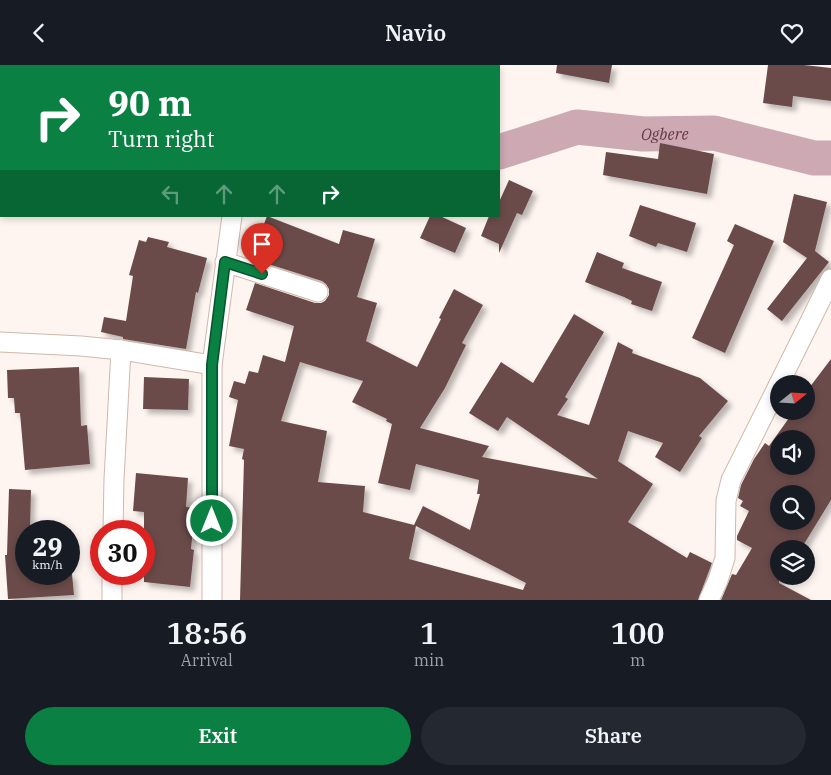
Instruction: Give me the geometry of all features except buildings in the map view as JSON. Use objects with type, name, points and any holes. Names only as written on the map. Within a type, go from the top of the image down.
[{"type":"street","points":[[212,600],[212,365],[232,217]]},
{"type":"street","points":[[225,262],[318,292]]},
{"type":"street","points":[[783,375],[831,279]]},
{"type":"street","points":[[0,342],[121,350],[212,365]]},
{"type":"street","points":[[113,520],[121,350]]},
{"type":"street","points":[[709,600],[725,558],[726,501],[731,480],[770,402]]},
{"type":"street","points":[[112,585],[112,600]]},
{"type":"waterway","name":"Ogbere","points":[[500,152],[577,127],[643,134],[714,133],[814,158],[831,158]]},
{"type":"route","points":[[212,521],[212,365],[225,262],[262,274]]}]
